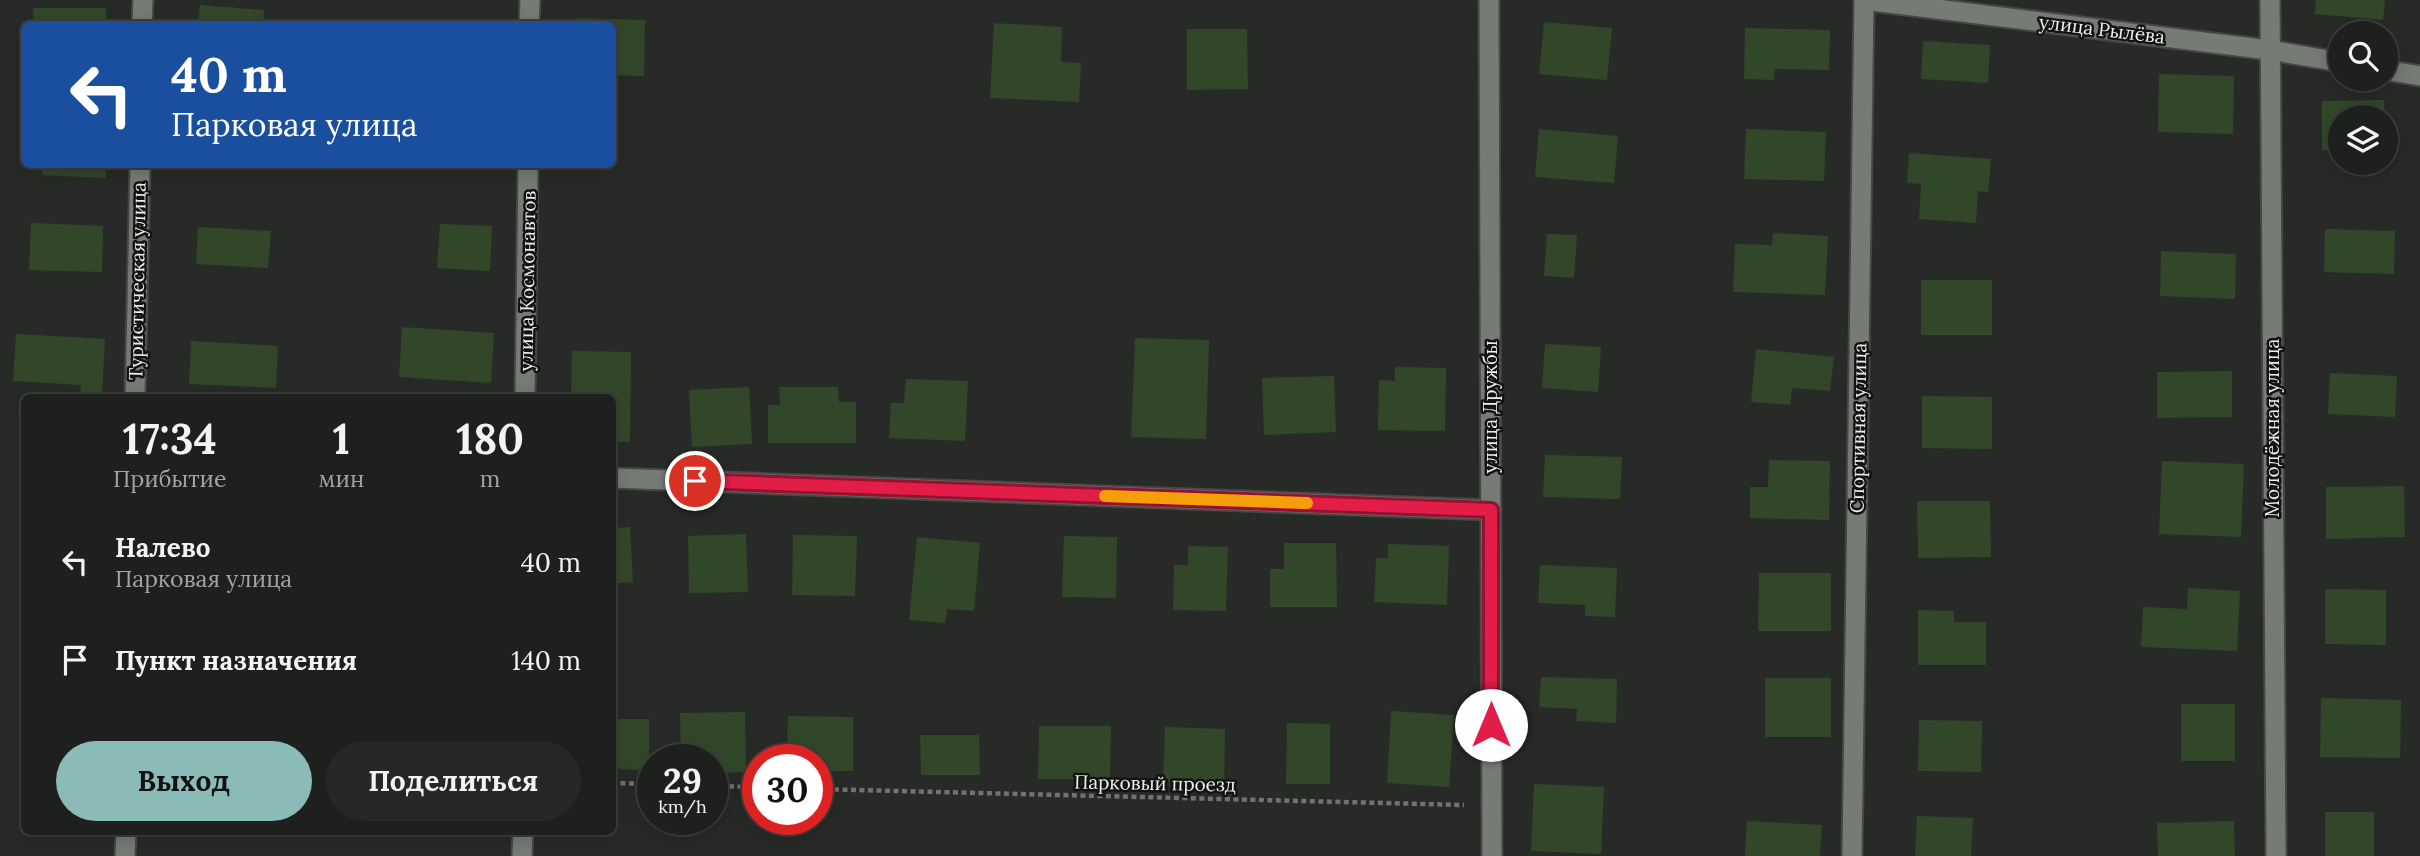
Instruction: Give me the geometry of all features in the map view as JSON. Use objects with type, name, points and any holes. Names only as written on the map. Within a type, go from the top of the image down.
[{"type":"street","points":[[142,21],[143,0]]},
{"type":"street","points":[[529,21],[530,0]]},
{"type":"street","name":"улица Дружбы","points":[[1489,0],[1492,856]]},
{"type":"street","name":"улица Рылёва","points":[[1864,0],[2269,50],[2328,60]]},
{"type":"street","name":"Спортивная улица","points":[[1852,856],[1864,0]]},
{"type":"street","name":"Молодёжная улица","points":[[2270,0],[2276,856]]},
{"type":"street","points":[[2398,72],[2420,76]]},
{"type":"street","name":"Туристическая улица","points":[[135,394],[140,168]]},
{"type":"street","name":"улица Космонавтов","points":[[525,394],[528,168]]},
{"type":"street","points":[[616,478],[1491,510]]},
{"type":"street","points":[[125,856],[126,835]]},
{"type":"street","points":[[523,835],[523,856]]},
{"type":"path","points":[[616,783],[637,784]]},
{"type":"path","name":"Парковый проезд","points":[[833,789],[1492,806]]},
{"type":"building","points":[[2316,0],[2385,0],[2383,20],[2315,14]]},
{"type":"building","points":[[200,5],[264,10],[263,21],[198,21]]},
{"type":"building","points":[[33,8],[106,8],[106,21],[34,21]]},
{"type":"building","points":[[579,18],[645,20],[644,76],[616,75],[616,21],[579,21]]},
{"type":"building","points":[[1544,22],[1612,28],[1607,80],[1539,74]]},
{"type":"building","points":[[994,23],[1062,27],[1061,62],[1081,63],[1079,102],[990,98]]},
{"type":"building","points":[[1745,28],[1830,30],[1829,70],[1775,69],[1774,80],[1744,79]]},
{"type":"building","points":[[1187,29],[1247,29],[1248,89],[1187,90]]},
{"type":"building","points":[[1923,41],[1990,45],[1988,83],[1921,79]]},
{"type":"building","points":[[2159,74],[2234,76],[2233,134],[2158,132]]},
{"type":"building","points":[[2384,100],[2384,105],[2328,105],[2328,150],[2322,150],[2322,101]]},
{"type":"building","points":[[1539,129],[1618,136],[1614,183],[1535,177]]},
{"type":"building","points":[[1746,129],[1826,132],[1824,181],[1744,179]]},
{"type":"building","points":[[1909,153],[1991,159],[1988,192],[1978,191],[1976,223],[1919,219],[1921,184],[1907,183]]},
{"type":"building","points":[[42,168],[106,168],[106,178],[42,175]]},
{"type":"building","points":[[31,223],[103,226],[102,272],[29,270]]},
{"type":"building","points":[[440,224],[492,226],[490,271],[437,268]]},
{"type":"building","points":[[198,227],[271,231],[268,268],[196,264]]},
{"type":"building","points":[[2325,229],[2395,231],[2394,274],[2324,272]]},
{"type":"building","points":[[1773,233],[1828,236],[1825,295],[1733,292],[1735,244],[1772,245]]},
{"type":"building","points":[[1547,234],[1577,235],[1574,278],[1544,276]]},
{"type":"building","points":[[2161,251],[2236,254],[2235,299],[2160,296]]},
{"type":"building","points":[[1921,280],[1992,280],[1992,335],[1921,335]]},
{"type":"building","points":[[402,327],[494,333],[491,383],[399,377]]},
{"type":"building","points":[[16,334],[105,339],[102,394],[80,394],[81,385],[13,381]]},
{"type":"building","points":[[1135,338],[1209,340],[1206,439],[1131,437]]},
{"type":"building","points":[[191,341],[278,346],[276,388],[189,384]]},
{"type":"building","points":[[1545,344],[1601,347],[1598,392],[1542,388]]},
{"type":"building","points":[[1756,349],[1834,357],[1830,391],[1792,388],[1790,405],[1751,402]]},
{"type":"building","points":[[572,351],[631,352],[630,442],[616,442],[616,394],[571,394]]},
{"type":"building","points":[[1395,367],[1446,368],[1445,431],[1378,430],[1379,380],[1395,381]]},
{"type":"building","points":[[2232,371],[2232,417],[2157,418],[2157,372]]},
{"type":"building","points":[[2330,373],[2397,376],[2395,417],[2328,414]]},
{"type":"building","points":[[1334,376],[1336,432],[1264,435],[1262,378]]},
{"type":"building","points":[[906,379],[968,381],[965,441],[889,438],[891,403],[904,403]]},
{"type":"building","points":[[749,387],[752,444],[692,447],[689,390]]},
{"type":"building","points":[[779,387],[838,387],[839,402],[856,402],[856,443],[768,443],[768,405],[780,405]]},
{"type":"building","points":[[1922,396],[1992,397],[1992,449],[1922,448]]},
{"type":"building","points":[[1545,455],[1622,457],[1620,499],[1543,497]]},
{"type":"building","points":[[1769,460],[1830,461],[1829,520],[1750,518],[1750,487],[1768,487]]},
{"type":"building","points":[[2162,461],[2244,464],[2241,537],[2159,534]]},
{"type":"building","points":[[2404,486],[2405,537],[2326,539],[2326,487]]},
{"type":"building","points":[[1917,501],[1990,501],[1991,557],[1918,558]]},
{"type":"building","points":[[630,527],[633,582],[616,584],[616,528]]},
{"type":"building","points":[[746,534],[748,592],[689,593],[688,536]]},
{"type":"building","points":[[793,535],[857,536],[855,596],[792,595]]},
{"type":"building","points":[[1064,536],[1117,537],[1116,598],[1062,597]]},
{"type":"building","points":[[917,537],[980,543],[974,611],[947,609],[945,623],[909,620]]},
{"type":"building","points":[[1284,543],[1336,543],[1337,607],[1270,607],[1270,569],[1284,569]]},
{"type":"building","points":[[1388,544],[1449,546],[1447,605],[1374,602],[1376,558],[1388,558]]},
{"type":"building","points":[[1188,546],[1228,547],[1226,611],[1173,610],[1174,565],[1188,565]]},
{"type":"building","points":[[1540,565],[1617,568],[1615,617],[1585,616],[1585,605],[1538,603]]},
{"type":"building","points":[[1759,573],[1831,573],[1831,631],[1758,631]]},
{"type":"building","points":[[2188,588],[2240,591],[2237,651],[2141,647],[2143,607],[2187,609]]},
{"type":"building","points":[[2325,589],[2386,590],[2386,645],[2325,644]]},
{"type":"building","points":[[1918,610],[1954,611],[1954,622],[1986,622],[1986,665],[1918,665]]},
{"type":"building","points":[[1541,677],[1617,679],[1616,723],[1576,721],[1577,709],[1539,707]]},
{"type":"building","points":[[1765,678],[1831,678],[1831,737],[1765,737]]},
{"type":"building","points":[[2321,698],[2401,700],[2400,758],[2320,757]]},
{"type":"building","points":[[2181,704],[2235,704],[2235,761],[2181,761]]},
{"type":"building","points":[[1391,711],[1454,715],[1449,787],[1387,783]]},
{"type":"building","points":[[745,712],[746,744],[742,744],[742,772],[728,773],[728,744],[681,744],[680,713]]},
{"type":"building","points":[[788,716],[853,717],[853,771],[833,771],[833,744],[787,744]]},
{"type":"building","points":[[616,719],[649,719],[649,744],[637,744],[637,770],[616,769]]},
{"type":"building","points":[[1919,720],[1982,721],[1981,772],[1918,771]]},
{"type":"building","points":[[1287,723],[1330,724],[1330,784],[1286,784]]},
{"type":"building","points":[[1039,726],[1111,726],[1110,779],[1038,779]]},
{"type":"building","points":[[1165,727],[1225,729],[1224,784],[1163,782]]},
{"type":"building","points":[[920,735],[979,735],[980,775],[921,775]]},
{"type":"building","points":[[1534,784],[1604,787],[1601,854],[1531,851]]},
{"type":"building","points":[[2325,812],[2374,812],[2374,856],[2325,856]]},
{"type":"building","points":[[1917,816],[1973,818],[1971,856],[1915,856]]},
{"type":"building","points":[[1747,821],[1822,825],[1820,856],[1745,856]]},
{"type":"building","points":[[2234,821],[2235,856],[2158,856],[2157,823]]},
{"type":"slow traffic","points":[[1105,496],[1307,503]]},
{"type":"route","points":[[695,481],[1491,510],[1491,725]]}]
